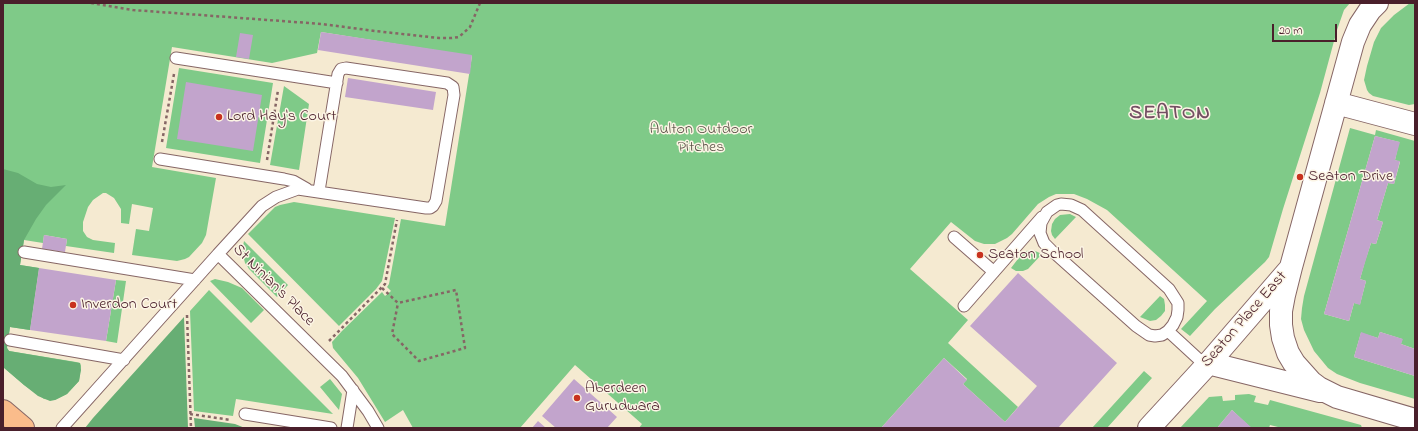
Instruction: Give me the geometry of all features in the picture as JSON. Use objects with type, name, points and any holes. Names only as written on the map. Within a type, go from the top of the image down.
[{"type":"main road","points":[[3,411],[22,428]]},
{"type":"street","name":"Seaton Place East","points":[[1149,428],[1291,267],[1352,42],[1360,25],[1370,10],[1377,3]]},
{"type":"street","points":[[1336,103],[1415,124]]},
{"type":"street","points":[[1291,267],[1281,311],[1283,338],[1288,353],[1302,374],[1310,382],[1330,394]]},
{"type":"street","points":[[1207,364],[1330,394],[1415,420]]},
{"type":"lane","points":[[176,58],[337,83]]},
{"type":"lane","points":[[218,254],[262,206],[285,193],[298,189],[307,189],[319,191],[400,204],[430,208],[435,204],[454,95],[453,87],[447,83],[346,68],[341,69],[337,83],[319,191]]},
{"type":"lane","points":[[160,159],[293,181],[307,189]]},
{"type":"lane","points":[[964,306],[1047,212],[1057,205],[1071,205],[1082,210],[1169,289],[1178,303],[1178,310],[1177,317],[1168,331],[1162,335],[1155,336],[1149,335],[1143,331],[1051,250],[1044,243],[1040,233],[1040,223],[1047,212]]},
{"type":"lane","points":[[954,237],[994,272]]},
{"type":"lane","points":[[24,252],[195,280]]},
{"type":"lane","name":"St Ninian's Place","points":[[62,428],[218,254],[342,376],[378,428]]},
{"type":"lane","points":[[1168,331],[1207,364]]},
{"type":"lane","points":[[10,340],[124,360]]},
{"type":"lane","points":[[347,428],[353,390]]},
{"type":"lane","points":[[245,414],[331,428]]},
{"type":"path","points":[[91,3],[132,10],[322,24],[446,38],[459,37],[465,33],[470,27],[480,3]]},
{"type":"path","points":[[160,159],[176,58]]},
{"type":"path","points":[[264,176],[281,74]]},
{"type":"path","points":[[318,352],[385,284],[400,204]]},
{"type":"path","points":[[382,288],[398,304]]},
{"type":"path","points":[[186,290],[191,428]]},
{"type":"path","points":[[456,290],[465,348],[419,361],[392,334],[398,304],[456,290]]},
{"type":"path","points":[[190,414],[236,420],[245,414]]},
{"type":"green space","name":"Aulton Outdoor Pitches","points":[[3,3],[1350,3],[1344,10],[1337,30],[1320,93],[1269,257],[1215,309],[1190,336],[1181,329],[1207,301],[1107,210],[1074,194],[1056,194],[1049,197],[1038,204],[1012,234],[995,244],[984,244],[975,241],[951,222],[910,269],[968,320],[948,343],[1018,407],[1005,422],[963,384],[967,379],[944,358],[881,428],[639,428],[642,424],[575,365],[520,428],[413,428],[403,410],[385,422],[358,378],[333,348],[332,342],[382,292],[385,296],[391,291],[387,287],[389,284],[401,219],[445,226],[472,56],[321,32],[317,53],[272,63],[172,47],[152,167],[216,178],[206,235],[202,243],[189,257],[185,259],[177,261],[132,255],[136,229],[149,231],[153,208],[132,204],[129,224],[121,223],[121,209],[114,198],[106,193],[103,193],[93,200],[88,207],[83,222],[83,231],[87,237],[93,240],[115,243],[114,253],[66,246],[67,239],[44,235],[43,243],[24,240],[20,265],[39,268],[30,330],[10,327],[7,348],[9,351],[76,362],[80,363],[81,366],[79,381],[67,394],[55,400],[44,399],[24,385],[3,367]]},
{"type":"green space","points":[[1410,3],[1415,3],[1415,104],[1409,105],[1373,96],[1367,90],[1364,80],[1374,42],[1381,28],[1394,15]]},
{"type":"green space","points":[[179,68],[273,83],[260,163],[166,148]]},
{"type":"green space","points":[[284,86],[309,104],[299,170],[270,165]]},
{"type":"green space","points":[[1350,128],[1375,135],[1376,130],[1415,141],[1415,349],[1401,344],[1402,339],[1380,332],[1378,338],[1361,333],[1354,357],[1415,376],[1415,399],[1360,383],[1337,374],[1328,368],[1314,351],[1304,330],[1301,319],[1304,296]],"holes":[[[1375,136],[1399,142],[1395,160],[1400,162],[1394,184],[1388,183],[1377,220],[1383,222],[1376,244],[1371,243],[1360,279],[1366,281],[1360,304],[1354,303],[1349,321],[1324,314]]]},
{"type":"green space","points":[[3,169],[18,173],[37,184],[51,187],[66,185],[46,205],[24,240],[20,265],[39,268],[30,330],[10,327],[7,348],[9,351],[80,363],[81,370],[79,381],[67,394],[55,400],[50,401],[38,396],[3,367]]},
{"type":"green space","points":[[294,202],[395,218],[382,281],[339,326],[248,234],[275,207]]},
{"type":"green space","points":[[1070,214],[1076,217],[1055,239],[1051,231],[1052,224],[1055,219],[1060,215]]},
{"type":"green space","points":[[244,241],[288,285],[277,297],[245,263],[242,251]]},
{"type":"green space","points":[[1033,250],[1042,254],[1028,269],[1016,271],[1011,268],[1021,255],[1026,251]]},
{"type":"green space","points":[[215,279],[228,282],[242,288],[264,310],[251,323],[210,281]]},
{"type":"green space","points":[[116,280],[126,281],[117,343],[106,341]]},
{"type":"green space","points":[[209,290],[333,414],[236,399],[233,416],[194,411],[190,311]]},
{"type":"green space","points":[[1160,296],[1164,299],[1165,305],[1165,311],[1161,316],[1156,320],[1150,321],[1140,317]]},
{"type":"green space","points":[[184,317],[188,428],[85,428],[93,418]]},
{"type":"green space","points":[[1144,371],[1152,378],[1107,428],[1092,428]]},
{"type":"green space","points":[[330,379],[342,394],[339,410],[320,387]]},
{"type":"green space","points":[[1249,394],[1256,396],[1254,402],[1268,405],[1270,400],[1361,425],[1362,428],[1282,428],[1270,425],[1269,428],[1251,428],[1232,410],[1217,428],[1180,428],[1209,397],[1222,396],[1223,401],[1235,400],[1235,395]]},
{"type":"green space","points":[[194,418],[235,424],[245,428],[195,428]]},
{"type":"building","points":[[321,32],[472,55],[470,74],[318,50]]},
{"type":"building","points":[[240,33],[253,35],[249,59],[236,57]]},
{"type":"building","points":[[348,78],[436,92],[433,110],[345,97]]},
{"type":"building","name":"Lord Hay's Court","points":[[186,82],[262,95],[253,151],[177,139]]},
{"type":"building","points":[[1375,136],[1400,142],[1395,160],[1400,161],[1394,184],[1388,183],[1377,220],[1383,222],[1376,244],[1371,243],[1360,279],[1366,281],[1360,305],[1354,303],[1349,321],[1324,314]]},
{"type":"building","points":[[44,235],[67,239],[65,252],[42,249]]},
{"type":"building","name":"Inverdon Court","points":[[39,268],[116,280],[106,341],[30,330]]},
{"type":"building","points":[[1018,273],[1117,363],[1058,428],[881,428],[944,358],[967,380],[963,384],[1005,422],[1037,386],[970,326]]},
{"type":"building","points":[[1361,332],[1378,338],[1380,332],[1403,339],[1401,344],[1415,349],[1415,376],[1354,357]]},
{"type":"building","name":"Aberdeen Gurudwara","points":[[574,379],[617,417],[607,428],[556,428],[542,416]]},
{"type":"building","points":[[1232,410],[1252,428],[1217,428]]},
{"type":"building","name":"Aberdeen Gurudwara","points":[[538,421],[546,428],[532,428]]},
{"type":"place","name":"Lord Hay's Court","points":[[219,117]]},
{"type":"place","name":"Seaton Drive","points":[[1300,177]]},
{"type":"place","name":"Seaton School","points":[[980,255]]},
{"type":"place","name":"Inverdon Court","points":[[73,305]]},
{"type":"place","name":"Aberdeen Gurudwara","points":[[577,398]]},
{"type":"district","name":"SEATON","points":[[1170,115]]}]
